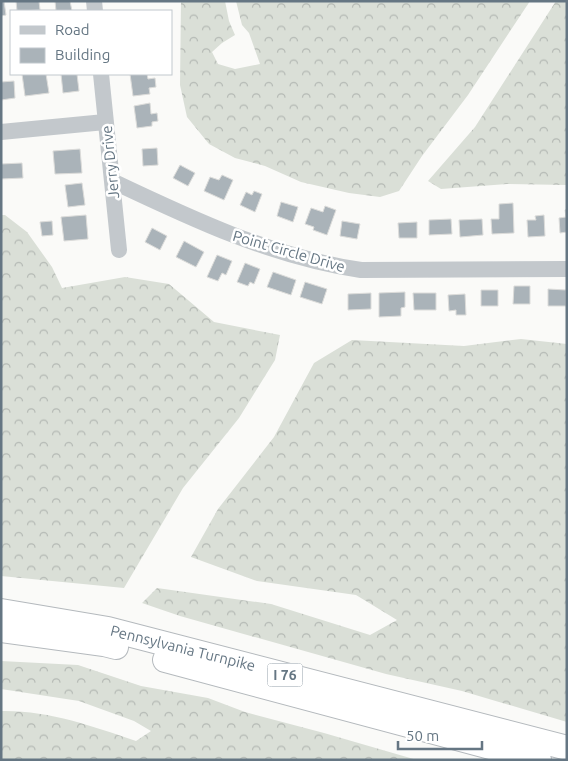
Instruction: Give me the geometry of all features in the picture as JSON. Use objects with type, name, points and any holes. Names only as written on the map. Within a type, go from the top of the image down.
[{"type":"highway","name":"Pennsylvania Turnpike","points":[[1,611],[108,629],[567,748]]},
{"type":"highway","name":"Pennsylvania Turnpike","points":[[1,630],[104,644],[539,760]]},
{"type":"street","name":"Jerry Drive","points":[[101,75],[118,250]]},
{"type":"street","points":[[1,132],[105,122]]},
{"type":"street","name":"Point Circle Drive","points":[[112,181],[196,221],[243,239],[331,266],[360,270],[567,269]]},
{"type":"green space","points":[[181,1],[225,1],[229,21],[235,35],[212,52],[218,64],[235,69],[260,64],[249,33],[242,25],[236,1],[530,1],[468,95],[422,156],[399,191],[380,197],[349,193],[301,182],[265,166],[235,158],[209,144],[187,117],[180,85]]},
{"type":"green space","points":[[556,1],[567,1],[567,185],[507,184],[441,189],[428,181],[475,127]]},
{"type":"green space","points":[[1,215],[5,215],[27,232],[52,267],[62,288],[125,277],[169,284],[214,322],[280,335],[275,360],[239,418],[183,488],[124,588],[1,576]]},
{"type":"green space","points":[[521,339],[567,344],[567,722],[462,691],[386,674],[180,616],[142,603],[157,588],[271,604],[370,635],[397,620],[356,595],[257,581],[191,557],[218,509],[274,437],[314,363],[352,340],[464,346]]},
{"type":"green space","points":[[1,661],[78,665],[141,686],[208,698],[245,712],[417,760],[1,760],[1,711],[18,711],[53,716],[136,741],[151,731],[134,721],[79,701],[1,689]]},
{"type":"building","points":[[1,1],[4,1],[6,15],[1,16]]},
{"type":"building","points":[[16,1],[39,1],[40,10],[17,10]]},
{"type":"building","points":[[55,1],[70,1],[72,10],[56,10]]},
{"type":"building","points":[[22,75],[46,75],[49,93],[25,96]]},
{"type":"building","points":[[61,75],[77,75],[79,91],[63,93]]},
{"type":"building","points":[[130,75],[147,75],[148,79],[155,78],[156,87],[149,88],[150,94],[133,96]]},
{"type":"building","points":[[14,81],[15,98],[1,100],[1,82]]},
{"type":"building","points":[[150,103],[151,114],[157,113],[158,121],[152,122],[152,126],[137,128],[134,106]]},
{"type":"building","points":[[157,148],[158,165],[143,166],[142,149]]},
{"type":"building","points":[[80,149],[82,173],[55,174],[53,151]]},
{"type":"building","points":[[22,163],[23,178],[1,179],[1,164]]},
{"type":"building","points":[[180,165],[195,173],[188,186],[173,178]]},
{"type":"building","points":[[222,175],[233,180],[224,200],[204,191],[210,177],[219,180]]},
{"type":"building","points":[[82,183],[85,205],[68,207],[65,185]]},
{"type":"building","points":[[254,191],[262,194],[255,212],[240,205],[246,192],[252,195]]},
{"type":"building","points":[[281,202],[298,207],[293,222],[277,216]]},
{"type":"building","points":[[513,203],[514,233],[492,234],[491,219],[499,219],[499,204]]},
{"type":"building","points":[[325,206],[336,210],[327,235],[313,230],[314,227],[305,224],[311,208],[323,212]]},
{"type":"building","points":[[567,209],[567,232],[560,233],[559,218],[566,217],[565,210]]},
{"type":"building","points":[[86,215],[88,239],[64,241],[61,217]]},
{"type":"building","points":[[544,215],[545,236],[528,237],[527,220],[536,220],[535,216]]},
{"type":"building","points":[[451,219],[452,234],[429,235],[429,220]]},
{"type":"building","points":[[482,219],[483,235],[460,237],[459,220]]},
{"type":"building","points":[[52,221],[53,235],[42,236],[40,222]]},
{"type":"building","points":[[342,221],[360,224],[357,239],[340,236]]},
{"type":"building","points":[[417,222],[417,238],[399,238],[398,223]]},
{"type":"building","points":[[152,228],[167,236],[160,250],[145,242]]},
{"type":"building","points":[[184,241],[204,252],[196,267],[176,257]]},
{"type":"building","points":[[217,255],[232,261],[226,275],[222,273],[218,281],[207,277]]},
{"type":"building","points":[[245,263],[260,269],[254,284],[250,282],[248,286],[237,282]]},
{"type":"building","points":[[273,272],[296,280],[291,295],[267,287]]},
{"type":"building","points":[[305,282],[327,289],[322,304],[300,297]]},
{"type":"building","points":[[514,286],[530,286],[530,304],[513,304]]},
{"type":"building","points":[[548,289],[566,290],[566,306],[548,306]]},
{"type":"building","points":[[481,290],[498,290],[498,306],[481,306]]},
{"type":"building","points":[[405,292],[405,307],[401,308],[401,316],[379,317],[379,293]]},
{"type":"building","points":[[371,293],[371,309],[348,310],[348,294]]},
{"type":"building","points":[[413,293],[436,293],[436,310],[414,310]]},
{"type":"building","points":[[465,294],[466,315],[456,315],[456,310],[449,311],[448,295]]}]
